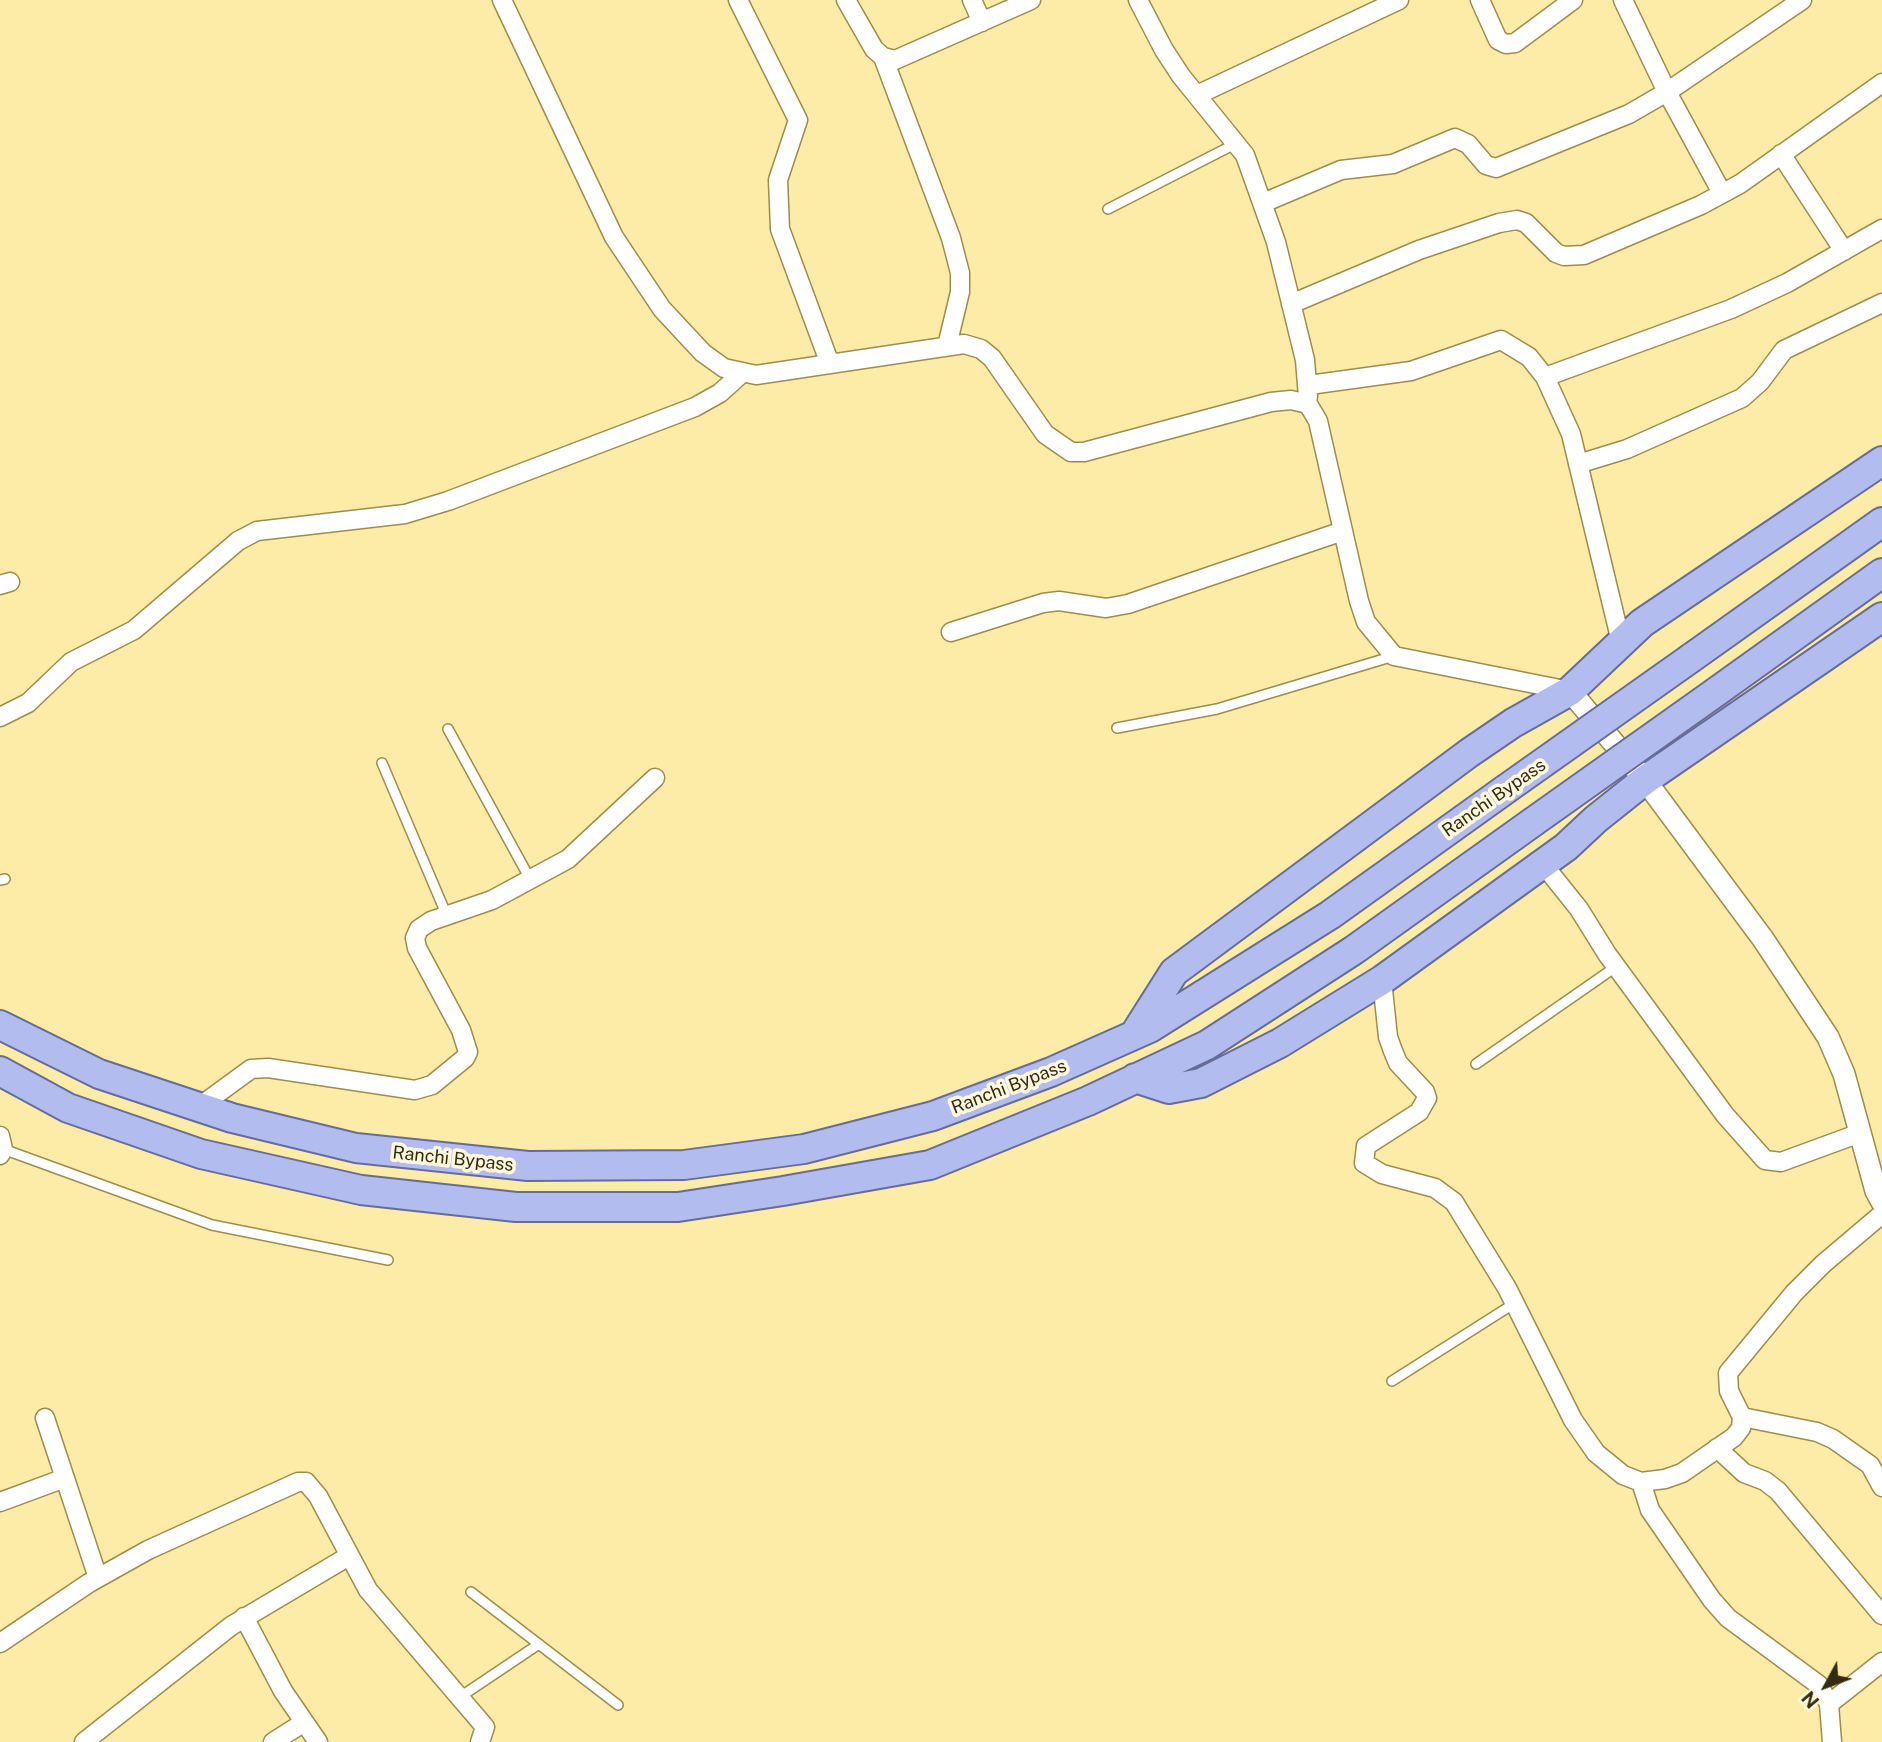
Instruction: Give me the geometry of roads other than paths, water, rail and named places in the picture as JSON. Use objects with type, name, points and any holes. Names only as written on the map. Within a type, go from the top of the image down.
[{"type":"main road","points":[[1134,1035],[1174,972],[1469,753],[1513,723],[1570,691],[1642,623],[1882,461]]},
{"type":"main road","name":"Ranchi Bypass","points":[[0,1025],[99,1074],[199,1107],[356,1148],[528,1166],[684,1165],[804,1149],[933,1116],[1051,1072],[1134,1035],[1216,988],[1330,915],[1882,522]]},
{"type":"main road","points":[[0,1071],[68,1108],[201,1154],[361,1190],[516,1207],[678,1207],[930,1165],[1135,1079],[1207,1045],[1331,965],[1882,573]]},
{"type":"main road","points":[[1135,1079],[1169,1089],[1201,1083],[1280,1043],[1382,980],[1543,864],[1645,780],[1882,617]]},
{"type":"street","points":[[502,0],[614,237],[662,309],[695,344],[724,368],[741,374],[755,375],[964,344],[981,349],[992,358],[1045,434],[1071,452],[1084,452],[1271,402],[1291,400],[1308,404]]},
{"type":"street","points":[[738,0],[798,120],[778,180],[780,229],[830,364]]},
{"type":"street","points":[[846,0],[874,49],[883,57],[895,60],[905,58],[1031,0]]},
{"type":"street","points":[[972,0],[982,22]]},
{"type":"street","points":[[1138,0],[1164,50],[1245,155],[1264,203],[1291,304],[1309,386],[1308,404],[1318,421],[1366,622],[1395,656],[1570,691],[1645,780],[1763,939],[1828,1037],[1844,1074],[1876,1191],[1882,1202]]},
{"type":"street","points":[[1197,94],[1399,0]]},
{"type":"street","points":[[1480,0],[1498,40],[1506,44],[1515,43],[1573,0]]},
{"type":"street","points":[[1623,0],[1667,92],[1723,193]]},
{"type":"street","points":[[1264,203],[1341,170],[1393,164],[1455,138],[1468,144],[1486,166],[1496,168],[1629,114],[1667,92],[1802,0]]},
{"type":"street","points":[[883,57],[951,238],[960,273],[960,292],[947,346]]},
{"type":"street","points":[[1291,304],[1419,250],[1499,223],[1517,220],[1526,223],[1556,253],[1573,257],[1584,256],[1723,193],[1882,83]]},
{"type":"street","points":[[1781,154],[1844,251]]},
{"type":"street","points":[[1545,377],[1731,309],[1882,229]]},
{"type":"street","points":[[1578,464],[1627,449],[1742,398],[1760,382],[1784,350],[1882,303]]},
{"type":"street","points":[[1309,386],[1411,371],[1502,340],[1529,357],[1545,377],[1571,434],[1621,642]]},
{"type":"street","points":[[0,717],[28,703],[71,662],[134,630],[238,541],[257,531],[405,514],[448,501],[695,407],[720,394],[741,374]]},
{"type":"street","points":[[951,632],[1043,603],[1059,601],[1106,608],[1128,604],[1343,531]]},
{"type":"street","points":[[199,1107],[251,1069],[268,1068],[415,1090],[432,1085],[465,1058],[468,1052],[461,1030],[415,938],[419,929],[492,900],[568,859],[655,778]]},
{"type":"street","points":[[1543,864],[1579,909],[1725,1115],[1765,1160],[1781,1162],[1860,1133]]},
{"type":"street","points":[[1382,980],[1390,1044],[1398,1063],[1426,1092],[1427,1098],[1419,1112],[1366,1146],[1364,1163],[1382,1174],[1435,1188],[1454,1202],[1468,1221],[1515,1303],[1573,1420],[1588,1442],[1609,1465],[1623,1475],[1641,1482],[1665,1479],[1682,1473],[1738,1433],[1742,1417],[1729,1391],[1728,1373],[1794,1293],[1823,1264],[1882,1214]]},
{"type":"street","points":[[1742,1417],[1817,1432],[1833,1439],[1870,1465],[1882,1487]]},
{"type":"street","points":[[45,1418],[98,1578]]},
{"type":"street","points":[[1717,1448],[1744,1473],[1765,1481],[1779,1491],[1882,1615]]},
{"type":"street","points":[[0,1502],[65,1478]]},
{"type":"street","points":[[0,1643],[98,1578],[148,1550],[298,1482],[306,1482],[313,1487],[368,1590],[485,1727],[480,1742]]},
{"type":"street","points":[[1641,1482],[1650,1510],[1712,1600],[1746,1633],[1810,1677],[1826,1696],[1832,1742]]},
{"type":"street","points":[[84,1742],[244,1617],[349,1556]]},
{"type":"street","points":[[244,1617],[303,1723],[318,1742]]},
{"type":"street","points":[[1829,1704],[1882,1662]]},
{"type":"street","points":[[273,1742],[303,1723]]},
{"type":"lane","points":[[1108,209],[1237,143]]},
{"type":"lane","points":[[1117,728],[1217,709],[1395,656]]},
{"type":"lane","points":[[448,729],[530,879]]},
{"type":"lane","points":[[382,763],[447,916]]},
{"type":"lane","points":[[1476,1064],[1617,966]]},
{"type":"lane","points":[[1,1147],[212,1225],[388,1260]]},
{"type":"lane","points":[[1392,1381],[1515,1303]]},
{"type":"lane","points":[[471,1592],[618,1704]]},
{"type":"lane","points":[[460,1696],[539,1644]]}]
